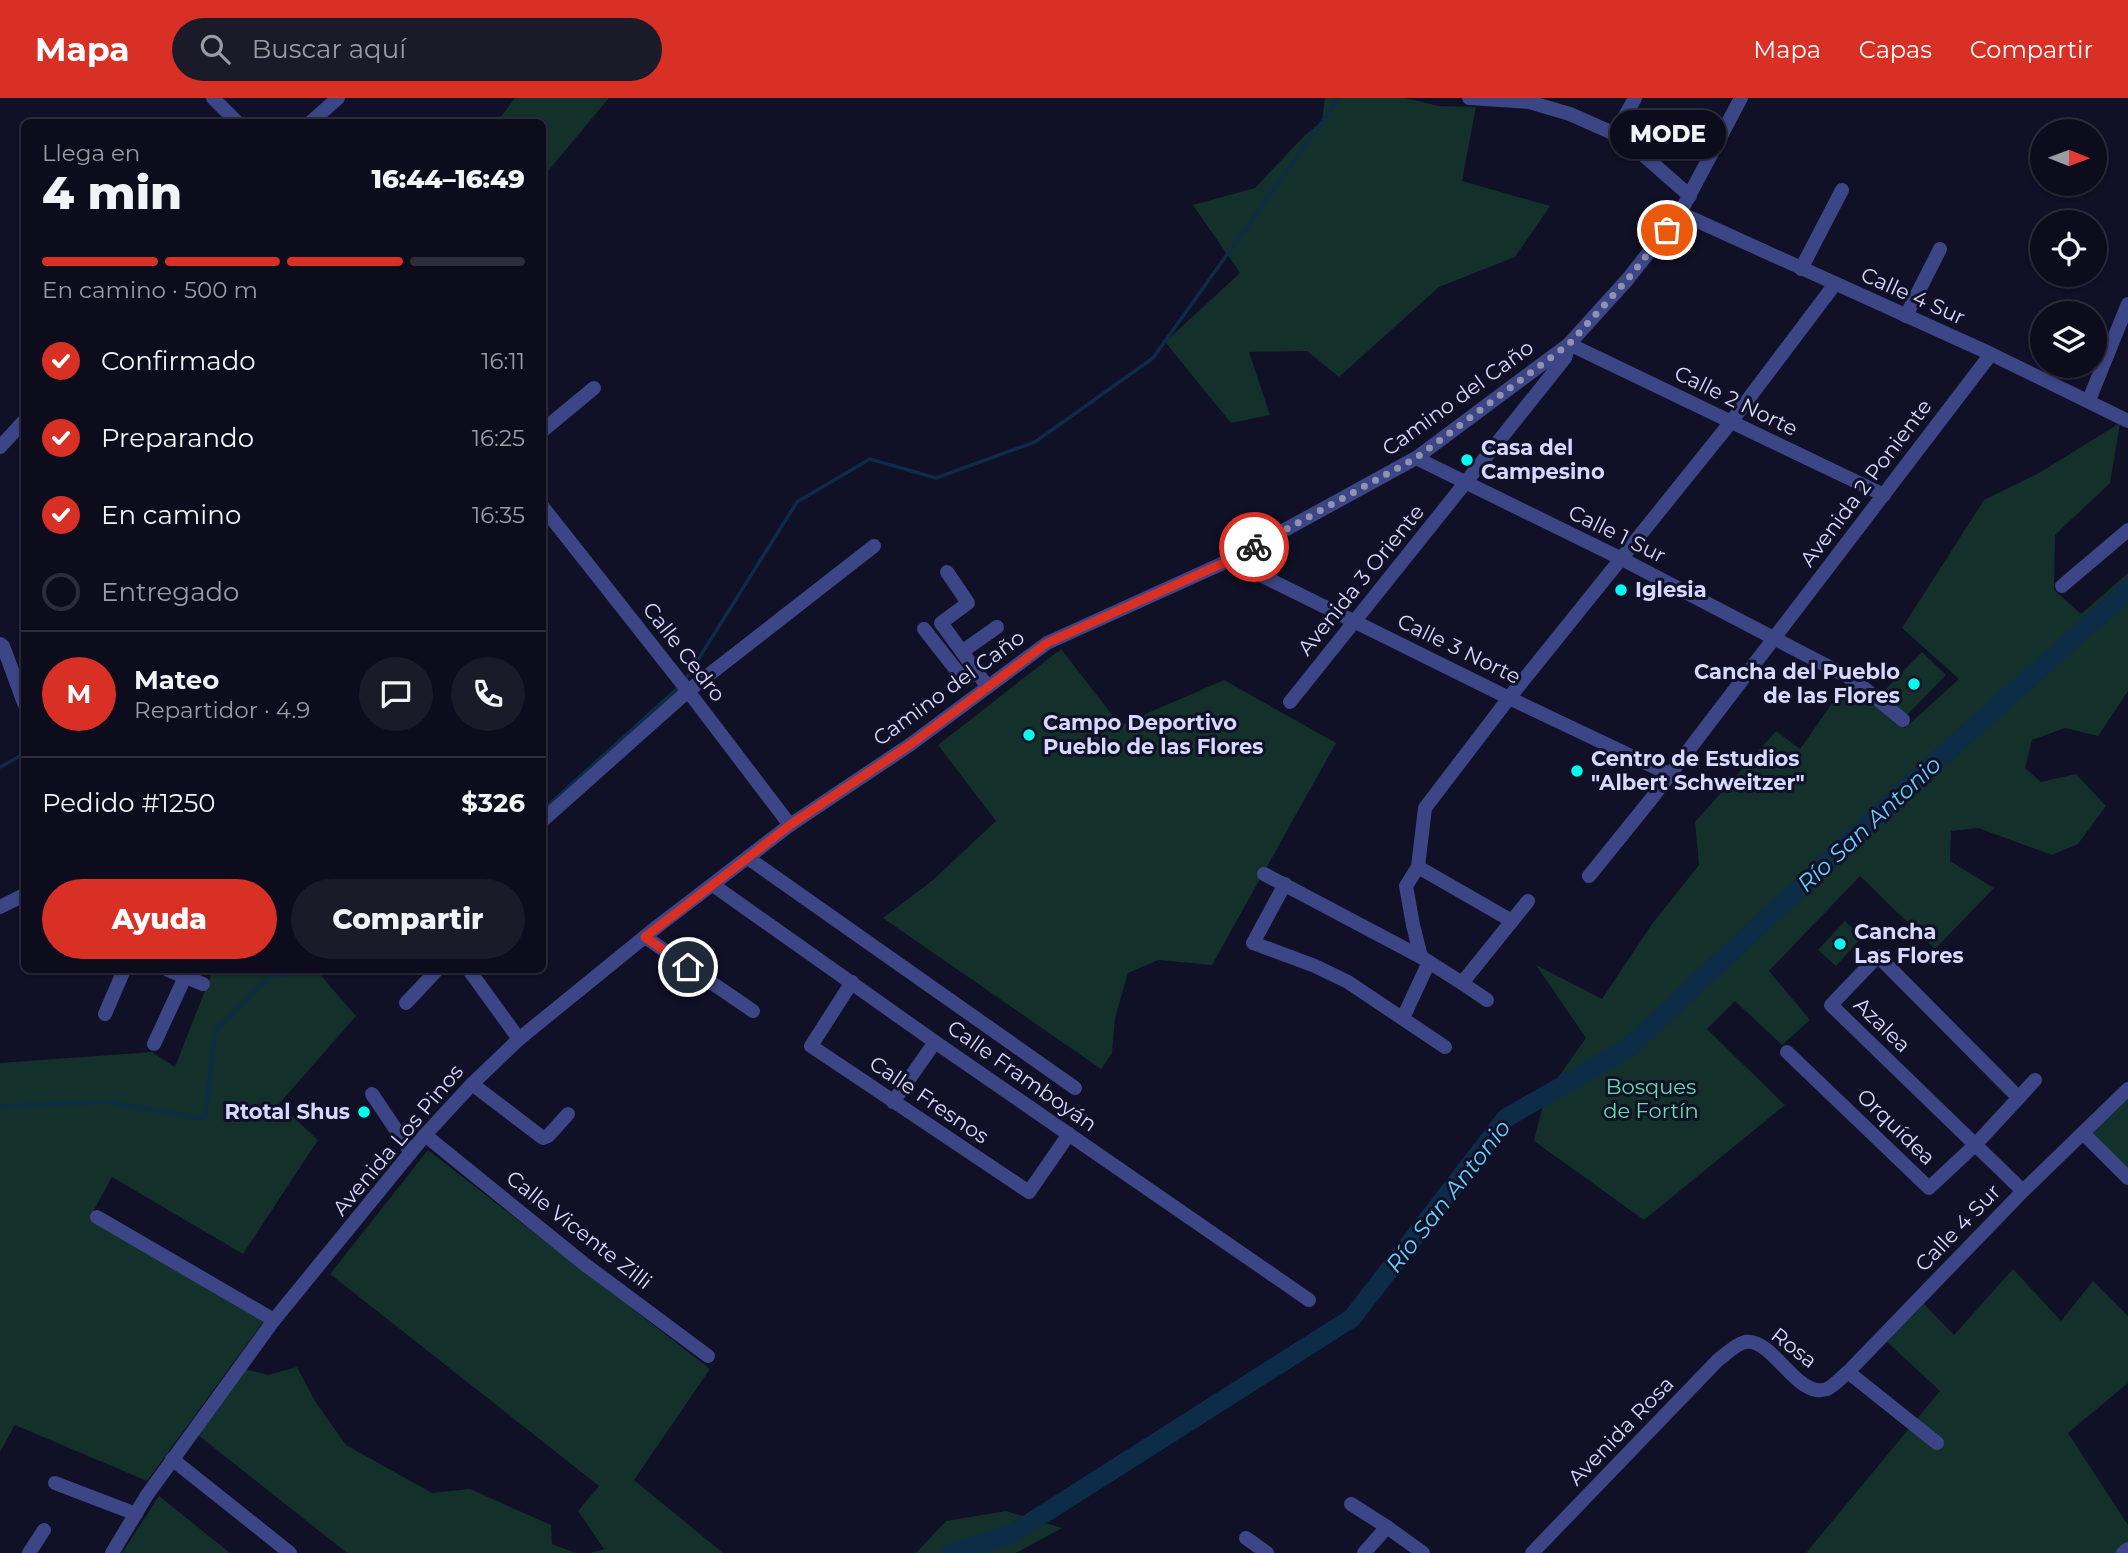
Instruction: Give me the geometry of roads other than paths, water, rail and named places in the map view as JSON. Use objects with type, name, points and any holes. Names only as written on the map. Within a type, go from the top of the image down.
[{"type":"street","points":[[213,98],[234,119]]},
{"type":"street","points":[[314,119],[338,98]]},
{"type":"street","points":[[1469,98],[1529,102],[1570,114],[1615,134],[1642,153],[1690,196]]},
{"type":"street","points":[[1615,134],[1634,98]]},
{"type":"street","name":"Camino del Caño","points":[[790,825],[911,744],[1047,643],[1230,560],[1416,458],[1569,344],[1627,280],[1680,213],[1741,98]]},
{"type":"street","points":[[1801,269],[1842,190]]},
{"type":"street","name":"Calle 4 Sur","points":[[1680,213],[1991,354],[2128,421]]},
{"type":"street","points":[[1906,316],[1940,249]]},
{"type":"street","points":[[1403,1018],[1425,960],[1413,925],[1406,886],[1418,867],[1424,808],[1731,422],[1835,284]]},
{"type":"street","points":[[2089,400],[2128,304]]},
{"type":"street","name":"Calle 2 Norte","points":[[1569,344],[1884,495]]},
{"type":"street","name":"Avenida 3 Oriente","points":[[1290,702],[1565,358],[1569,344]]},
{"type":"street","name":"Avenida 2 Poniente","points":[[1589,876],[1991,354]]},
{"type":"street","points":[[546,428],[594,388]]},
{"type":"street","points":[[0,447],[21,424]]},
{"type":"street","name":"Calle 1 Sur","points":[[1416,458],[1622,559],[1854,680],[1903,720]]},
{"type":"street","name":"Calle Cedro","points":[[546,511],[790,825]]},
{"type":"street","points":[[2062,586],[2128,530]]},
{"type":"street","points":[[546,817],[688,691],[874,546]]},
{"type":"street","name":"Calle 3 Norte","points":[[1230,560],[1669,774]]},
{"type":"street","points":[[947,572],[968,603],[941,623],[987,686]]},
{"type":"street","points":[[963,651],[997,627]]},
{"type":"street","points":[[924,629],[964,680],[977,671]]},
{"type":"street","points":[[0,644],[21,695]]},
{"type":"street","name":"Avenida Los Pinos","points":[[112,1553],[173,1459],[274,1320],[425,1135],[472,1084],[519,1039],[790,825]]},
{"type":"street","points":[[748,858],[1075,1088]]},
{"type":"street","points":[[1418,867],[1512,921]]},
{"type":"street","points":[[1264,874],[1425,960],[1487,1000]]},
{"type":"street","points":[[1285,884],[1253,943],[1337,976],[1445,1047]]},
{"type":"street","name":"Calle Framboyán","points":[[713,885],[1309,1300]]},
{"type":"street","points":[[0,907],[21,897]]},
{"type":"street","points":[[1462,983],[1528,901]]},
{"type":"street","points":[[645,937],[753,1011]]},
{"type":"street","name":"Azalea","points":[[2018,1097],[1878,956],[1831,1005],[2023,1191]]},
{"type":"street","points":[[104,1014],[123,973]]},
{"type":"street","points":[[175,973],[203,984]]},
{"type":"street","points":[[406,1003],[434,973]]},
{"type":"street","points":[[471,973],[519,1039]]},
{"type":"street","points":[[154,1044],[185,977]]},
{"type":"street","name":"Calle Fresnos","points":[[852,982],[811,1046],[1029,1192],[1069,1134]]},
{"type":"street","points":[[893,1102],[935,1042]]},
{"type":"street","name":"Orquídea","points":[[1787,1052],[1929,1188],[1976,1144]]},
{"type":"street","points":[[1976,1144],[2035,1080]]},
{"type":"street","points":[[472,1084],[540,1137],[548,1136],[568,1114]]},
{"type":"street","name":"Calle 4 Sur","points":[[1817,1390],[1828,1389],[1848,1372],[2023,1191],[2128,1089]]},
{"type":"street","points":[[372,1094],[411,1152]]},
{"type":"street","points":[[2082,1133],[2128,1178]]},
{"type":"street","name":"Calle Vicente Zilli","points":[[425,1135],[583,1263],[708,1356]]},
{"type":"street","points":[[97,1217],[274,1320]]},
{"type":"street","name":"Rosa","points":[[1744,1342],[1759,1344],[1805,1385],[1817,1390]]},
{"type":"street","name":"Avenida Rosa","points":[[1532,1553],[1718,1360],[1744,1342]]},
{"type":"street","points":[[1848,1372],[1937,1443]]},
{"type":"street","points":[[173,1459],[290,1553]]},
{"type":"street","points":[[55,1483],[136,1514]]},
{"type":"street","points":[[1351,1504],[1423,1553]]},
{"type":"street","points":[[1364,1553],[1387,1527]]},
{"type":"street","points":[[29,1553],[44,1530]]},
{"type":"street","points":[[1246,1538],[1267,1553]]},
{"type":"street","points":[[2123,1553],[2128,1549]]},
{"type":"waterway","points":[[684,682],[797,502],[870,459],[936,478],[1035,442],[1153,358],[1339,98]]},
{"type":"waterway","name":"Río San Antonio","points":[[951,1553],[1012,1534],[1352,1318],[1506,1118],[1628,1048],[1915,780],[2128,590]]},
{"type":"waterway","points":[[546,807],[679,687]]},
{"type":"waterway","points":[[0,767],[21,756]]},
{"type":"waterway","points":[[0,1106],[108,1102],[205,1119],[215,1031],[270,976],[305,973]]},
{"type":"place","name":"MODE","points":[[1667,230]]},
{"type":"place","name":"Casa del Campesino","points":[[1467,460]]},
{"type":"place","name":"Iglesia","points":[[1621,590]]},
{"type":"place","name":"Cancha del Pueblo de las Flores","points":[[1914,684]]},
{"type":"place","name":"Campo Deportivo Pueblo de las Flores","points":[[1029,735]]},
{"type":"place","name":"Centro de Estudios \"Albert Schweitzer\"","points":[[1577,771]]},
{"type":"place","name":"Cancha Las Flores","points":[[1840,944]]},
{"type":"place","name":"Rtotal Shus","points":[[364,1112]]},
{"type":"park label","name":"Bosques de Fortín","points":[[1651,1099]]}]
